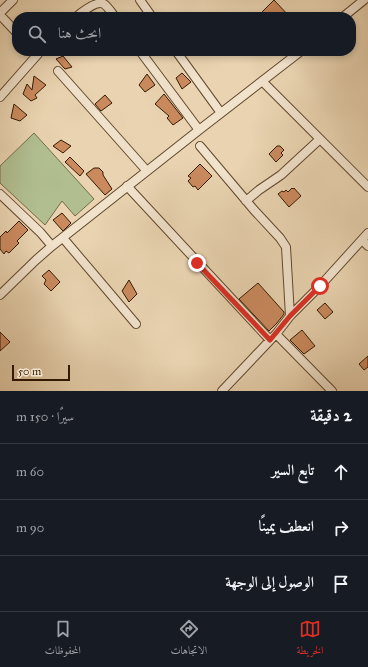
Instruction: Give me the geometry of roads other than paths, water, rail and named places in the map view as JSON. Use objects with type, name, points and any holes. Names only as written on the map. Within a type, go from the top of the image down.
[{"type":"street","points":[[12,27],[0,14],[13,0]]},
{"type":"street","points":[[140,0],[148,12]]},
{"type":"street","points":[[83,12],[95,3],[100,2],[104,3],[111,12]]},
{"type":"street","points":[[350,12],[365,2]]},
{"type":"street","points":[[0,97],[35,56]]},
{"type":"street","points":[[144,56],[199,130]]},
{"type":"street","points":[[180,56],[221,113]]},
{"type":"street","points":[[0,295],[52,246],[146,170],[294,56]]},
{"type":"street","points":[[58,71],[146,170]]},
{"type":"street","points":[[262,81],[368,187]]},
{"type":"street","points":[[246,201],[281,175],[320,139]]},
{"type":"street","points":[[200,146],[246,201],[280,238],[286,247],[290,316]]},
{"type":"street","points":[[126,186],[197,263],[273,337],[332,391]]},
{"type":"street","points":[[0,194],[40,232],[52,246]]},
{"type":"street","points":[[222,391],[273,337],[290,316],[365,243],[368,233]]},
{"type":"street","points":[[63,238],[136,324]]}]
